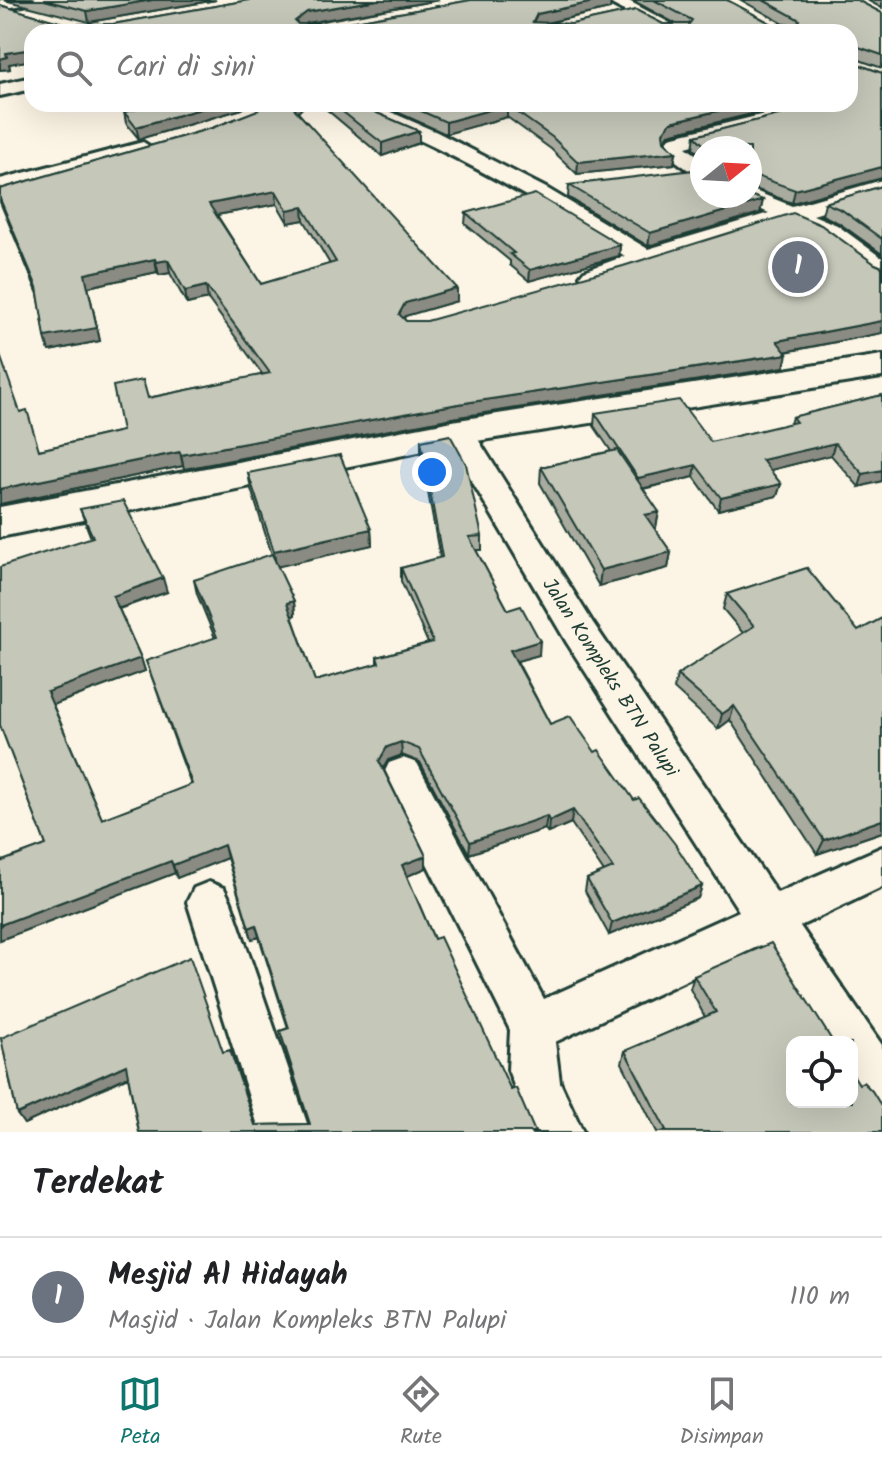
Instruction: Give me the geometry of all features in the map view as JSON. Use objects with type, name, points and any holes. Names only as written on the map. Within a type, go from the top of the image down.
[{"type":"main road","points":[[0,522],[458,432],[882,366]]},
{"type":"street","points":[[0,5],[25,8]]},
{"type":"street","points":[[611,9],[638,12],[662,24]]},
{"type":"street","points":[[0,90],[24,85]]},
{"type":"street","points":[[373,112],[436,138],[592,224],[645,258]]},
{"type":"street","points":[[702,136],[789,112]]},
{"type":"street","points":[[690,139],[675,146],[676,153],[690,162]]},
{"type":"street","points":[[0,186],[159,144]]},
{"type":"street","points":[[675,176],[690,173]]},
{"type":"street","points":[[528,190],[568,186]]},
{"type":"street","points":[[566,284],[882,187]]},
{"type":"street","points":[[762,202],[828,230],[882,270]]},
{"type":"street","name":"Jalan Kompleks BTN Palupi","points":[[458,432],[580,633],[848,1036]]},
{"type":"street","points":[[403,775],[534,1028],[529,1047],[531,1072],[558,1132]]},
{"type":"street","points":[[534,1028],[882,866]]},
{"type":"street","points":[[209,902],[285,1132]]},
{"type":"street","name":"Jalan Kompleks BTN Palupi","points":[[858,1051],[882,1087]]},
{"type":"building","points":[[44,0],[152,0],[87,11]]},
{"type":"building","points":[[249,0],[377,0],[307,12],[295,21],[298,24],[113,24]]},
{"type":"building","points":[[471,0],[603,0],[537,14],[533,22],[572,24],[339,24]]},
{"type":"building","points":[[654,0],[727,0],[772,24],[689,24],[692,20]]},
{"type":"building","points":[[763,0],[857,0],[882,13],[882,55],[858,47],[858,24],[797,24],[800,20]]},
{"type":"building","points":[[0,5],[66,24],[24,24],[24,50],[6,53],[7,57],[0,59]]},
{"type":"building","points":[[636,10],[663,24],[572,24]]},
{"type":"building","points":[[858,64],[882,73],[882,167],[795,190],[762,178],[762,136],[695,136],[790,112],[858,112]]},
{"type":"building","points":[[124,112],[189,112],[136,127]]},
{"type":"building","points":[[253,112],[297,112],[457,288],[405,303],[399,314],[406,321],[427,321],[623,266],[793,213],[821,225],[882,267],[882,321],[777,341],[787,354],[458,404],[181,455],[180,452],[0,489],[0,355],[20,412],[27,410],[39,450],[122,431],[113,386],[143,380],[148,398],[270,373],[206,286],[185,291],[168,260],[156,262],[155,259],[85,274],[97,328],[45,337],[37,287],[0,199],[0,189],[212,128]],"holes":[[[276,191],[287,210],[303,207],[336,262],[261,284],[209,204]]]},
{"type":"building","points":[[343,112],[375,112],[419,131],[382,143]]},
{"type":"building","points":[[423,112],[482,112],[446,122]]},
{"type":"building","points":[[517,112],[713,112],[671,122],[663,132],[664,141],[676,152],[578,162],[552,137]]},
{"type":"building","points":[[690,170],[690,208],[736,208],[650,233],[569,185]]},
{"type":"building","points":[[882,186],[882,239],[842,210],[825,203]]},
{"type":"building","points":[[535,194],[620,245],[530,270],[466,213]]},
{"type":"building","points":[[882,395],[882,470],[863,474],[835,443],[762,460],[781,484],[721,498],[696,465],[638,478],[595,413],[679,400],[711,442],[796,422],[792,417]]},
{"type":"building","points":[[450,435],[466,464],[482,536],[469,537],[508,610],[521,606],[540,641],[510,650],[550,724],[570,716],[595,752],[599,750],[634,800],[639,798],[675,844],[702,886],[612,923],[587,879],[613,868],[573,810],[549,821],[547,816],[470,842],[419,749],[401,742],[387,747],[379,761],[426,856],[402,865],[434,939],[440,937],[511,1090],[516,1088],[535,1132],[139,1132],[126,1065],[17,1114],[1,1038],[190,957],[223,1052],[230,1050],[255,1125],[310,1124],[280,1031],[289,1028],[256,925],[249,928],[224,845],[173,865],[171,861],[0,925],[0,862],[46,845],[0,725],[0,567],[93,537],[80,509],[123,501],[163,578],[113,596],[141,658],[47,692],[102,819],[192,784],[146,661],[217,637],[194,580],[272,554],[294,601],[287,603],[315,681],[379,663],[377,657],[433,642],[401,568],[442,557],[421,441]]},
{"type":"building","points":[[617,450],[659,512],[645,515],[671,552],[601,570],[541,467]]},
{"type":"building","points":[[340,455],[371,529],[274,551],[248,473]]},
{"type":"building","points":[[807,568],[858,631],[882,618],[882,820],[824,840],[734,706],[722,714],[677,675],[754,626],[727,594]]},
{"type":"building","points":[[771,943],[829,1036],[786,1036],[786,1108],[858,1108],[858,1082],[863,1082],[882,1107],[882,1132],[662,1132],[666,1130],[625,1051],[716,1012],[694,976]]},
{"type":"place","name":"Mesjid Al Hidayah","points":[[798,267]]}]
